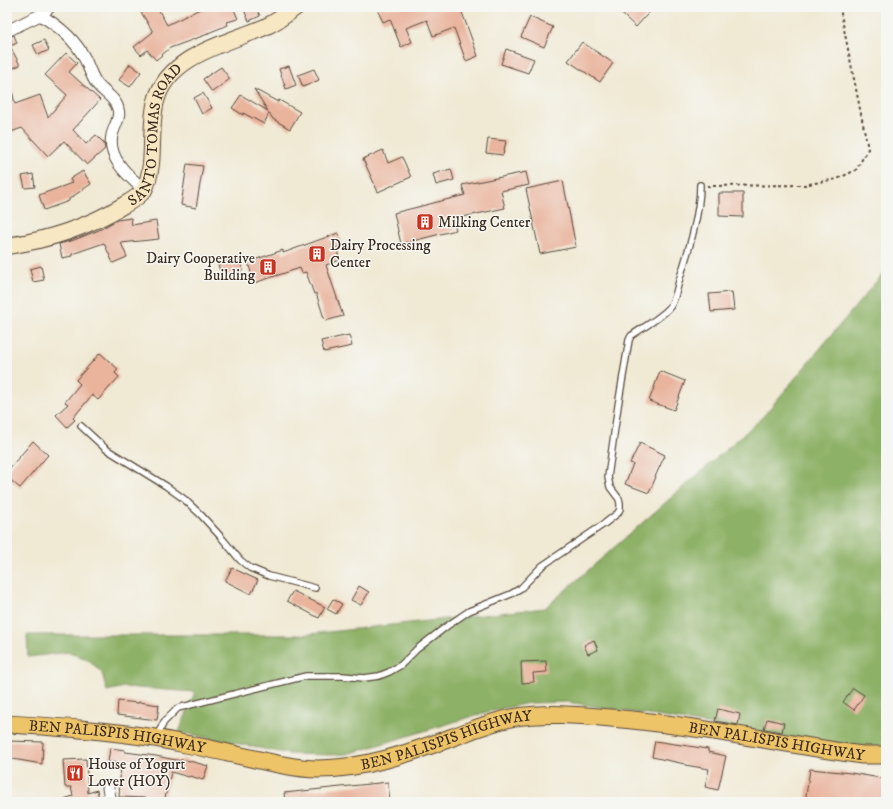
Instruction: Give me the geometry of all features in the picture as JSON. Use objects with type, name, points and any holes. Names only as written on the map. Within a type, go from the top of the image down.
[{"type":"main road","name":"BEN PALISPIS HIGHWAY","points":[[7,724],[55,727],[156,739],[280,765],[316,769],[340,768],[383,760],[511,718],[566,714],[654,722],[862,755],[886,755]]},
{"type":"street","points":[[7,31],[40,15],[50,7]]},
{"type":"street","name":"SANTO TOMAS ROAD","points":[[7,246],[62,234],[89,224],[135,199],[144,190],[151,164],[156,101],[166,80],[183,63],[213,47],[266,26],[285,16],[296,7]]},
{"type":"street","points":[[40,15],[60,27],[66,33],[84,57],[96,82],[110,96],[117,106],[119,113],[111,142],[116,161],[121,169],[144,190]]},
{"type":"street","points":[[108,788],[111,802]]},
{"type":"lane","points":[[156,739],[164,722],[178,708],[306,676],[342,676],[364,678],[379,676],[389,672],[401,665],[423,644],[469,611],[511,594],[521,588],[542,566],[618,513],[620,509],[619,499],[610,488],[608,477],[629,340],[631,336],[666,310],[673,302],[687,254],[697,211],[700,186]]},
{"type":"lane","points":[[81,426],[106,448],[184,499],[206,520],[240,560],[250,568],[269,576],[315,588]]},
{"type":"path","points":[[700,186],[804,185],[837,179],[856,170],[868,149],[850,65],[841,7]]},
{"type":"green space","points":[[886,270],[886,746],[867,747],[795,738],[567,702],[529,703],[490,711],[346,754],[289,754],[179,732],[195,692],[124,687],[107,691],[102,673],[90,661],[70,652],[28,657],[27,635],[301,635],[545,608],[761,419]]},
{"type":"building","points":[[138,7],[157,7],[167,25],[204,7],[221,7],[222,10],[233,7],[238,19],[227,22],[228,25],[208,34],[170,48],[156,60],[147,50],[141,55],[134,47],[153,32]]},
{"type":"building","points":[[251,7],[256,7],[260,16],[249,21],[244,10]]},
{"type":"building","points":[[376,7],[460,7],[478,56],[466,61],[454,28],[433,36],[427,20],[406,28],[412,42],[401,47],[390,19],[383,22]]},
{"type":"building","points":[[614,7],[654,7],[636,27]]},
{"type":"building","points":[[530,17],[553,27],[544,47],[521,37]]},
{"type":"building","points":[[14,35],[17,43],[10,46],[20,65],[7,71],[7,38]]},
{"type":"building","points":[[44,40],[49,50],[38,55],[33,45]]},
{"type":"building","points":[[582,42],[613,63],[600,82],[568,61]]},
{"type":"building","points":[[506,49],[534,59],[528,73],[501,64]]},
{"type":"building","points":[[66,53],[77,63],[69,72],[100,100],[73,130],[86,144],[96,135],[104,143],[105,149],[87,165],[64,141],[48,156],[22,128],[11,132],[7,121],[7,86],[11,86],[15,104],[40,95],[48,117],[67,95],[45,75]]},
{"type":"building","points":[[130,64],[141,72],[130,87],[119,80]]},
{"type":"building","points":[[289,66],[296,85],[286,89],[279,69]]},
{"type":"building","points":[[221,67],[230,79],[212,92],[203,79]]},
{"type":"building","points":[[314,69],[319,80],[303,87],[298,75]]},
{"type":"building","points":[[254,89],[278,102],[279,100],[300,112],[290,129],[273,119],[269,113],[264,124],[243,113],[243,115],[232,108],[241,95],[268,111]]},
{"type":"building","points":[[203,93],[212,108],[202,114],[194,98]]},
{"type":"building","points":[[488,139],[506,141],[503,155],[486,153]]},
{"type":"building","points":[[383,150],[388,163],[402,157],[411,177],[378,192],[363,159]]},
{"type":"building","points":[[187,164],[203,166],[196,208],[181,205]]},
{"type":"building","points":[[451,169],[454,180],[436,185],[433,174]]},
{"type":"building","points":[[83,171],[91,184],[69,199],[69,201],[44,210],[39,195],[72,183],[70,179]]},
{"type":"building","points":[[526,172],[529,185],[501,191],[505,208],[453,219],[456,230],[401,244],[394,213],[465,195],[462,185]]},
{"type":"building","points":[[33,174],[35,187],[25,188],[22,176]]},
{"type":"building","points":[[563,181],[576,247],[540,254],[526,189]]},
{"type":"building","points":[[719,193],[743,193],[743,217],[719,216]]},
{"type":"building","points":[[131,218],[132,225],[156,221],[159,239],[121,243],[127,257],[113,263],[104,243],[72,254],[72,256],[62,258],[59,244],[99,230],[117,220]]},
{"type":"building","points":[[338,233],[343,245],[336,248],[340,260],[326,265],[343,316],[325,321],[316,293],[314,294],[306,272],[302,273],[300,268],[254,283],[248,262],[283,250],[283,253]]},
{"type":"building","points":[[238,257],[243,270],[223,278],[218,265]]},
{"type":"building","points":[[41,266],[44,280],[33,282],[30,269]]},
{"type":"building","points":[[732,292],[734,310],[711,312],[709,294]]},
{"type":"building","points":[[349,335],[352,346],[324,352],[321,341]]},
{"type":"building","points":[[100,353],[118,369],[115,373],[119,377],[98,400],[92,395],[73,418],[75,420],[67,427],[56,415],[68,404],[65,402],[80,384],[76,380]]},
{"type":"building","points":[[660,371],[685,381],[674,410],[649,401]]},
{"type":"building","points":[[33,441],[48,455],[20,488],[7,477],[7,471]]},
{"type":"building","points":[[640,443],[665,455],[649,493],[625,484],[633,464],[630,463]]},
{"type":"building","points":[[232,568],[258,580],[251,594],[225,581]]},
{"type":"building","points":[[359,586],[369,592],[361,605],[351,600]]},
{"type":"building","points":[[293,591],[325,607],[319,618],[287,601]]},
{"type":"building","points":[[333,599],[342,604],[336,614],[327,609]]},
{"type":"building","points":[[594,640],[598,650],[588,654],[584,645]]},
{"type":"building","points":[[546,661],[547,672],[533,673],[534,682],[522,683],[521,662]]},
{"type":"building","points":[[853,688],[864,695],[854,710],[843,702]]},
{"type":"building","points":[[118,701],[159,705],[157,720],[117,715]]},
{"type":"building","points":[[718,709],[740,714],[738,725],[715,721]]},
{"type":"building","points":[[767,719],[784,723],[782,732],[764,729]]},
{"type":"building","points":[[7,741],[43,742],[42,764],[7,758]]},
{"type":"building","points":[[655,741],[708,749],[708,752],[726,756],[718,790],[705,787],[709,769],[652,757]]},
{"type":"building","points":[[110,748],[125,750],[125,752],[181,761],[182,759],[208,766],[203,780],[171,772],[164,802],[144,802],[145,798],[119,797],[121,763],[108,762]]},
{"type":"building","name":"House of Yogurt Lover (HOY)","points":[[86,759],[88,793],[97,790],[100,802],[65,802],[64,799],[73,796],[71,787],[65,787],[63,760]]},
{"type":"building","points":[[810,769],[851,773],[886,779],[886,802],[805,802]]},
{"type":"building","points":[[388,782],[390,802],[285,802],[284,793]]},
{"type":"place","name":"Milking Center","points":[[425,222]]},
{"type":"place","name":"Dairy Processing Center","points":[[317,254]]},
{"type":"place","name":"Dairy Cooperative Building","points":[[268,267]]},
{"type":"place","name":"House of Yogurt Lover (HOY)","points":[[75,773]]}]
